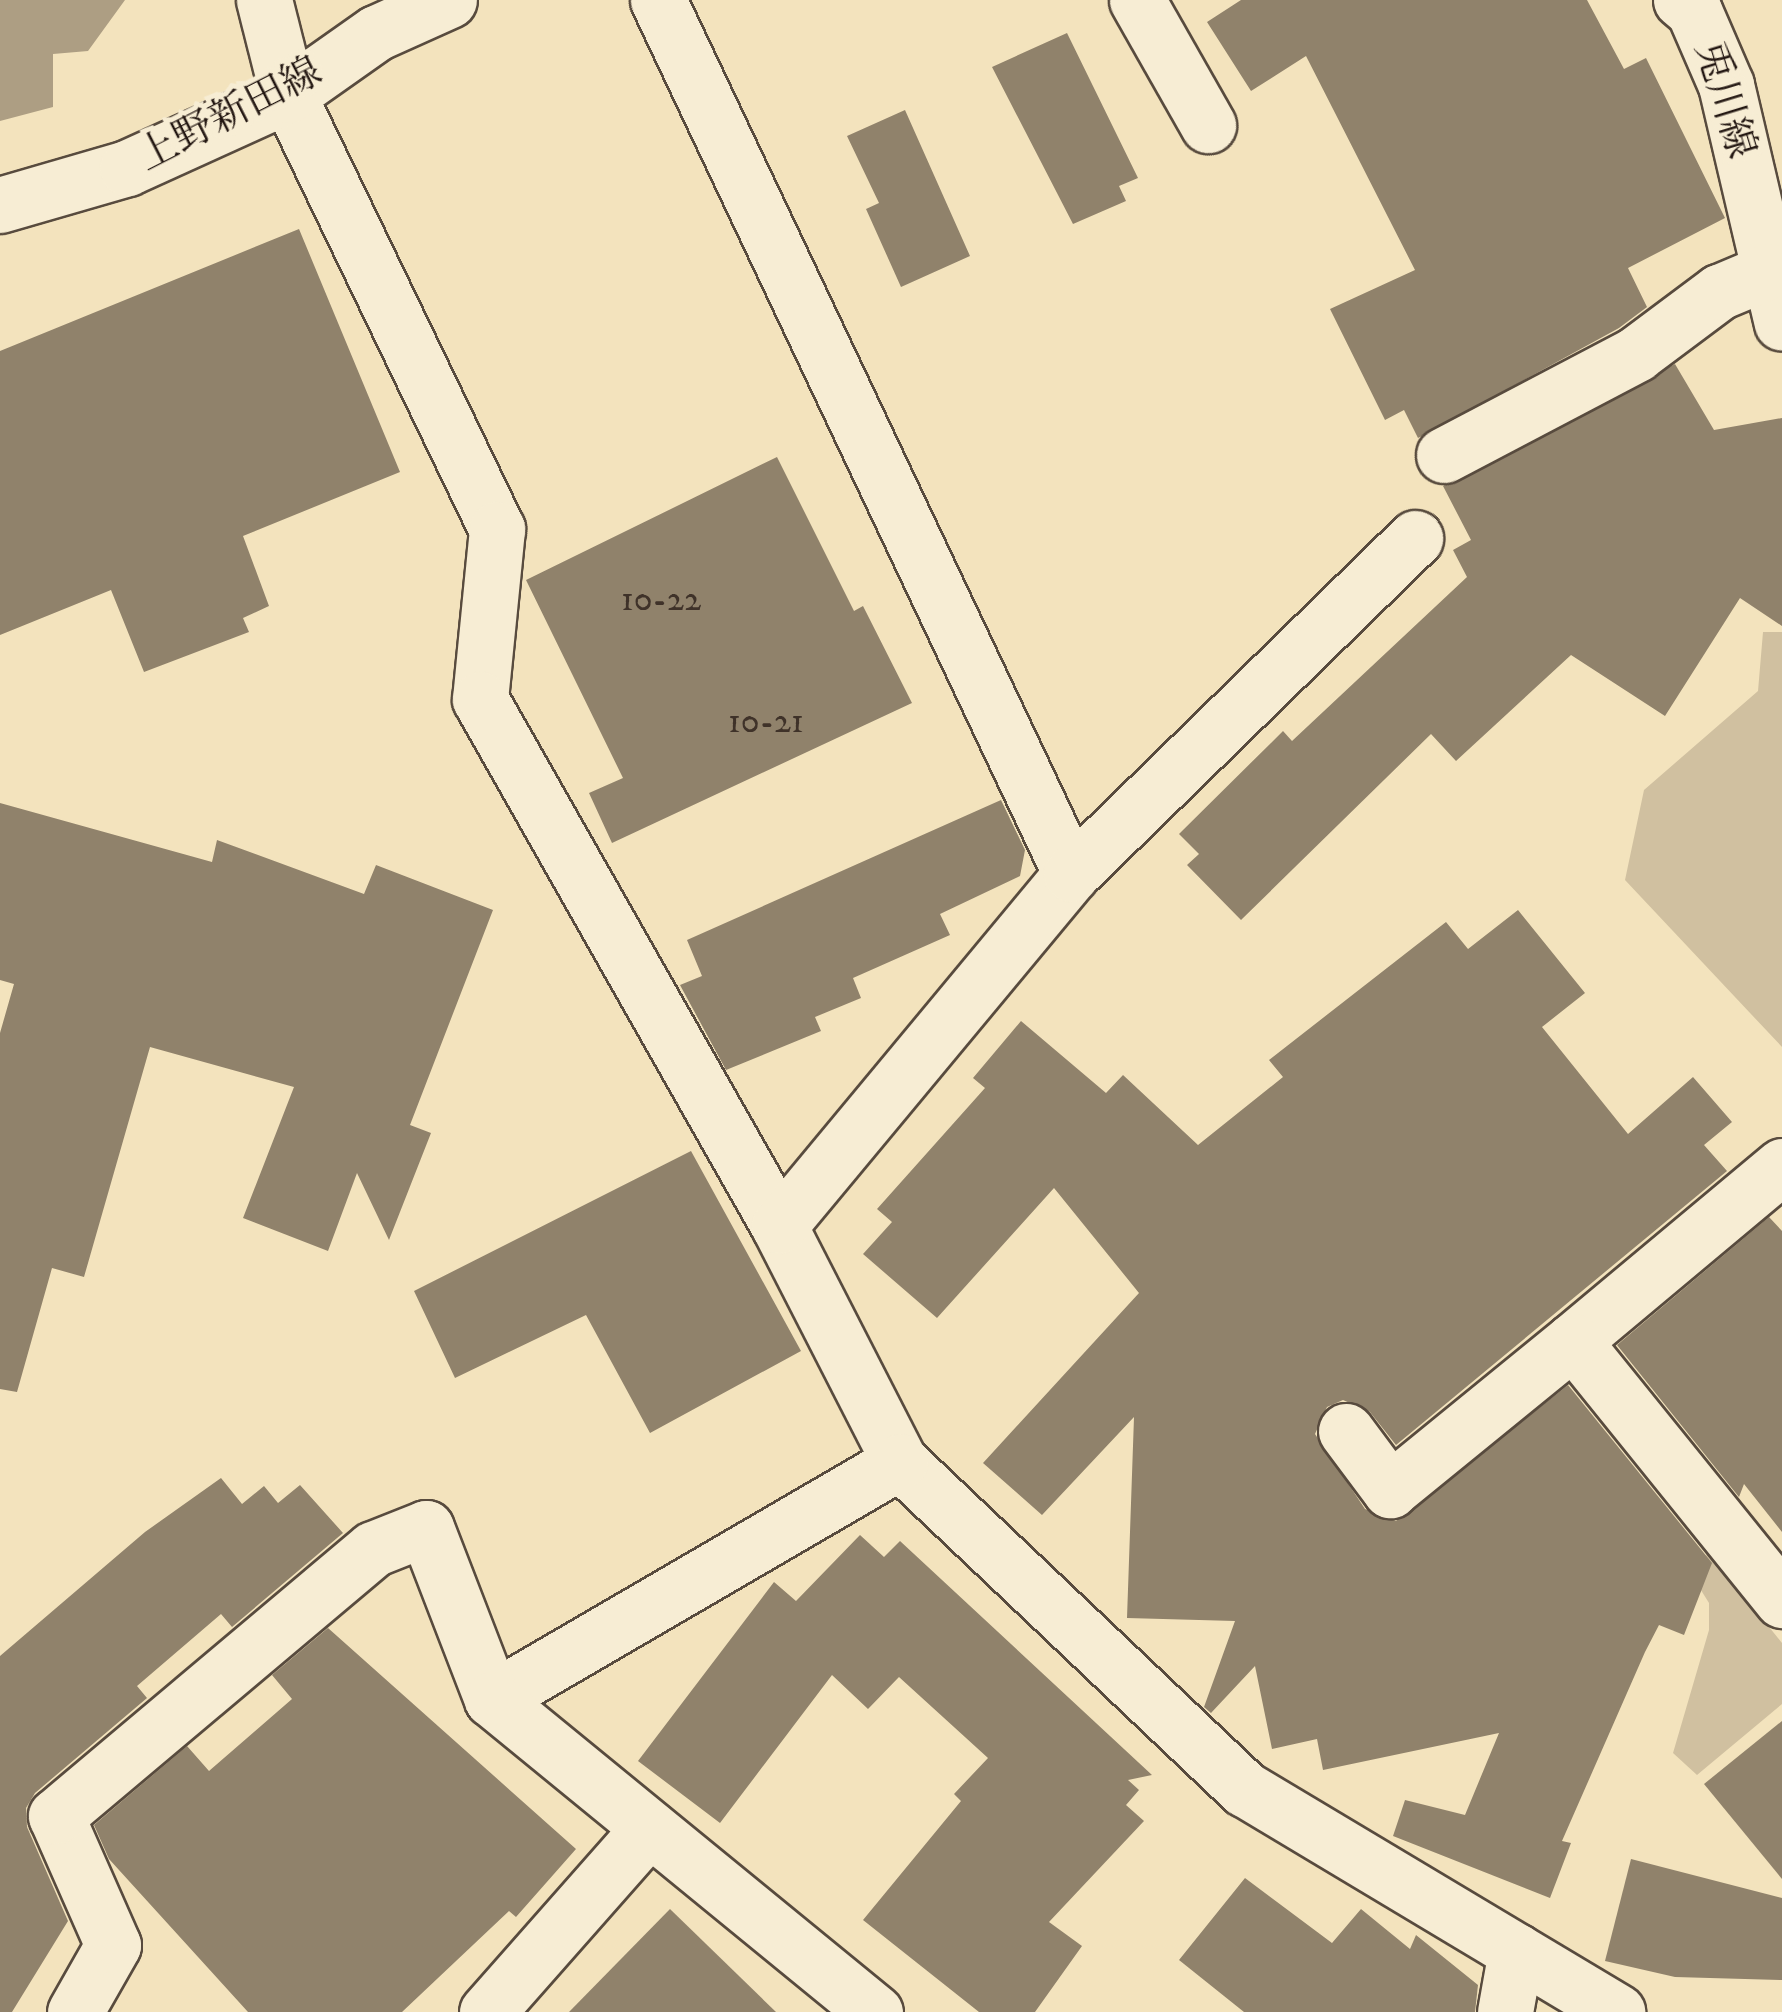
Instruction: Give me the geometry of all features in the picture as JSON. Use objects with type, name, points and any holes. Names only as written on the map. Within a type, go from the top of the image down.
[{"type":"street","points":[[264,0],[288,95],[497,529],[480,698],[779,1226],[900,1462],[1245,1789],[1616,2012]]},
{"type":"street","name":"上野新田線","points":[[0,205],[128,168],[288,95],[376,33],[449,0]]},
{"type":"street","points":[[658,0],[1071,874]]},
{"type":"street","points":[[1137,0],[1208,125]]},
{"type":"street","name":"兎川線","points":[[1681,0],[1694,11],[1726,85],[1782,323]]},
{"type":"street","points":[[1444,455],[1615,366],[1719,292],[1769,271]]},
{"type":"street","points":[[779,1226],[1071,874],[1415,538]]},
{"type":"street","points":[[1346,1431],[1390,1490],[1782,1166]]},
{"type":"street","points":[[1574,1341],[1782,1600]]},
{"type":"street","points":[[492,1699],[900,1462]]},
{"type":"street","points":[[75,2012],[113,1945],[56,1816],[374,1550],[426,1528],[492,1699],[875,2012]]},
{"type":"street","points":[[487,2012],[648,1828]]},
{"type":"street","points":[[1505,2012],[1516,1951]]},
{"type":"shaded area","points":[[0,0],[125,0],[88,51],[53,54],[53,107],[0,121]]},
{"type":"shaded area","points":[[1763,632],[1782,632],[1782,1047],[1625,880],[1644,790],[1758,691]]},
{"type":"shaded area","points":[[1709,1553],[1782,1643],[1782,1704],[1697,1775],[1673,1753],[1709,1630],[1709,1603],[1689,1571]]},
{"type":"building","points":[[1241,0],[1587,0],[1624,69],[1646,58],[1725,218],[1628,268],[1647,307],[1619,328],[1418,438],[1404,410],[1385,420],[1330,309],[1415,270],[1306,56],[1251,91],[1207,22]]},
{"type":"building","points":[[1067,33],[1138,178],[1119,186],[1126,201],[1073,224],[992,67]]},
{"type":"building","points":[[905,110],[970,256],[901,287],[866,209],[879,203],[847,136]]},
{"type":"building","points":[[299,229],[400,472],[243,536],[269,606],[243,618],[249,632],[144,672],[111,590],[0,635],[0,351]]},
{"type":"building","points":[[1675,364],[1714,430],[1782,418],[1782,626],[1740,598],[1665,716],[1571,655],[1456,761],[1431,734],[1241,920],[1187,865],[1199,854],[1179,834],[1283,731],[1292,741],[1467,577],[1453,550],[1471,540],[1443,486]]},
{"type":"building","points":[[777,457],[854,611],[863,606],[912,703],[612,843],[589,793],[623,778],[526,580]]},
{"type":"building","points":[[1001,800],[1025,850],[1020,876],[940,914],[950,935],[853,978],[861,998],[815,1017],[821,1031],[726,1070],[680,985],[702,976],[687,940]]},
{"type":"building","points":[[0,803],[212,862],[217,840],[364,894],[376,865],[493,910],[410,1125],[431,1133],[389,1240],[357,1173],[328,1251],[243,1218],[294,1087],[150,1047],[84,1277],[52,1268],[17,1392],[0,1389],[0,1033],[14,984],[0,980]]},
{"type":"building","points":[[1518,910],[1585,993],[1542,1027],[1628,1134],[1693,1077],[1732,1122],[1704,1145],[1727,1171],[1396,1445],[1370,1412],[1343,1400],[1327,1407],[1315,1434],[1365,1509],[1396,1521],[1568,1385],[1712,1563],[1684,1635],[1659,1625],[1645,1652],[1562,1841],[1571,1843],[1550,1898],[1393,1836],[1405,1800],[1465,1815],[1499,1733],[1323,1770],[1317,1739],[1272,1749],[1255,1666],[1211,1713],[1204,1707],[1235,1621],[1127,1618],[1134,1417],[1042,1515],[983,1463],[1139,1293],[1054,1188],[937,1318],[863,1254],[892,1222],[877,1209],[985,1088],[973,1078],[1021,1021],[1106,1093],[1123,1075],[1198,1145],[1283,1077],[1269,1060],[1446,922],[1468,949]]},
{"type":"building","points":[[691,1151],[801,1351],[650,1433],[586,1315],[455,1378],[414,1291]]},
{"type":"building","points":[[1769,1217],[1782,1231],[1782,1532],[1744,1484],[1739,1497],[1617,1345]]},
{"type":"building","points":[[221,1478],[242,1504],[264,1486],[278,1503],[300,1485],[343,1533],[232,1627],[221,1614],[137,1686],[147,1698],[35,1793],[26,1808],[27,1827],[68,1921],[12,2012],[0,2012],[0,1656],[145,1532]]},
{"type":"building","points":[[860,1535],[884,1557],[900,1541],[1152,1775],[1128,1780],[1139,1790],[1126,1805],[1144,1821],[1049,1922],[1082,1946],[1035,2012],[979,2012],[863,1920],[961,1801],[954,1794],[988,1758],[899,1677],[868,1709],[832,1675],[720,1823],[638,1761],[774,1582],[796,1601]]},
{"type":"building","points":[[328,1628],[576,1849],[516,1917],[509,1911],[402,2012],[248,2012],[109,1859],[94,1825],[187,1746],[209,1771],[292,1699],[272,1675]]},
{"type":"building","points":[[1782,1721],[1782,1879],[1704,1784]]},
{"type":"building","points":[[1631,1859],[1782,1898],[1782,1980],[1675,1977],[1605,1961]]},
{"type":"building","points":[[1245,1878],[1332,1943],[1361,1909],[1410,1949],[1416,1935],[1478,1985],[1475,2012],[1244,2012],[1179,1960]]},
{"type":"building","points":[[670,1909],[776,2012],[569,2012]]}]
